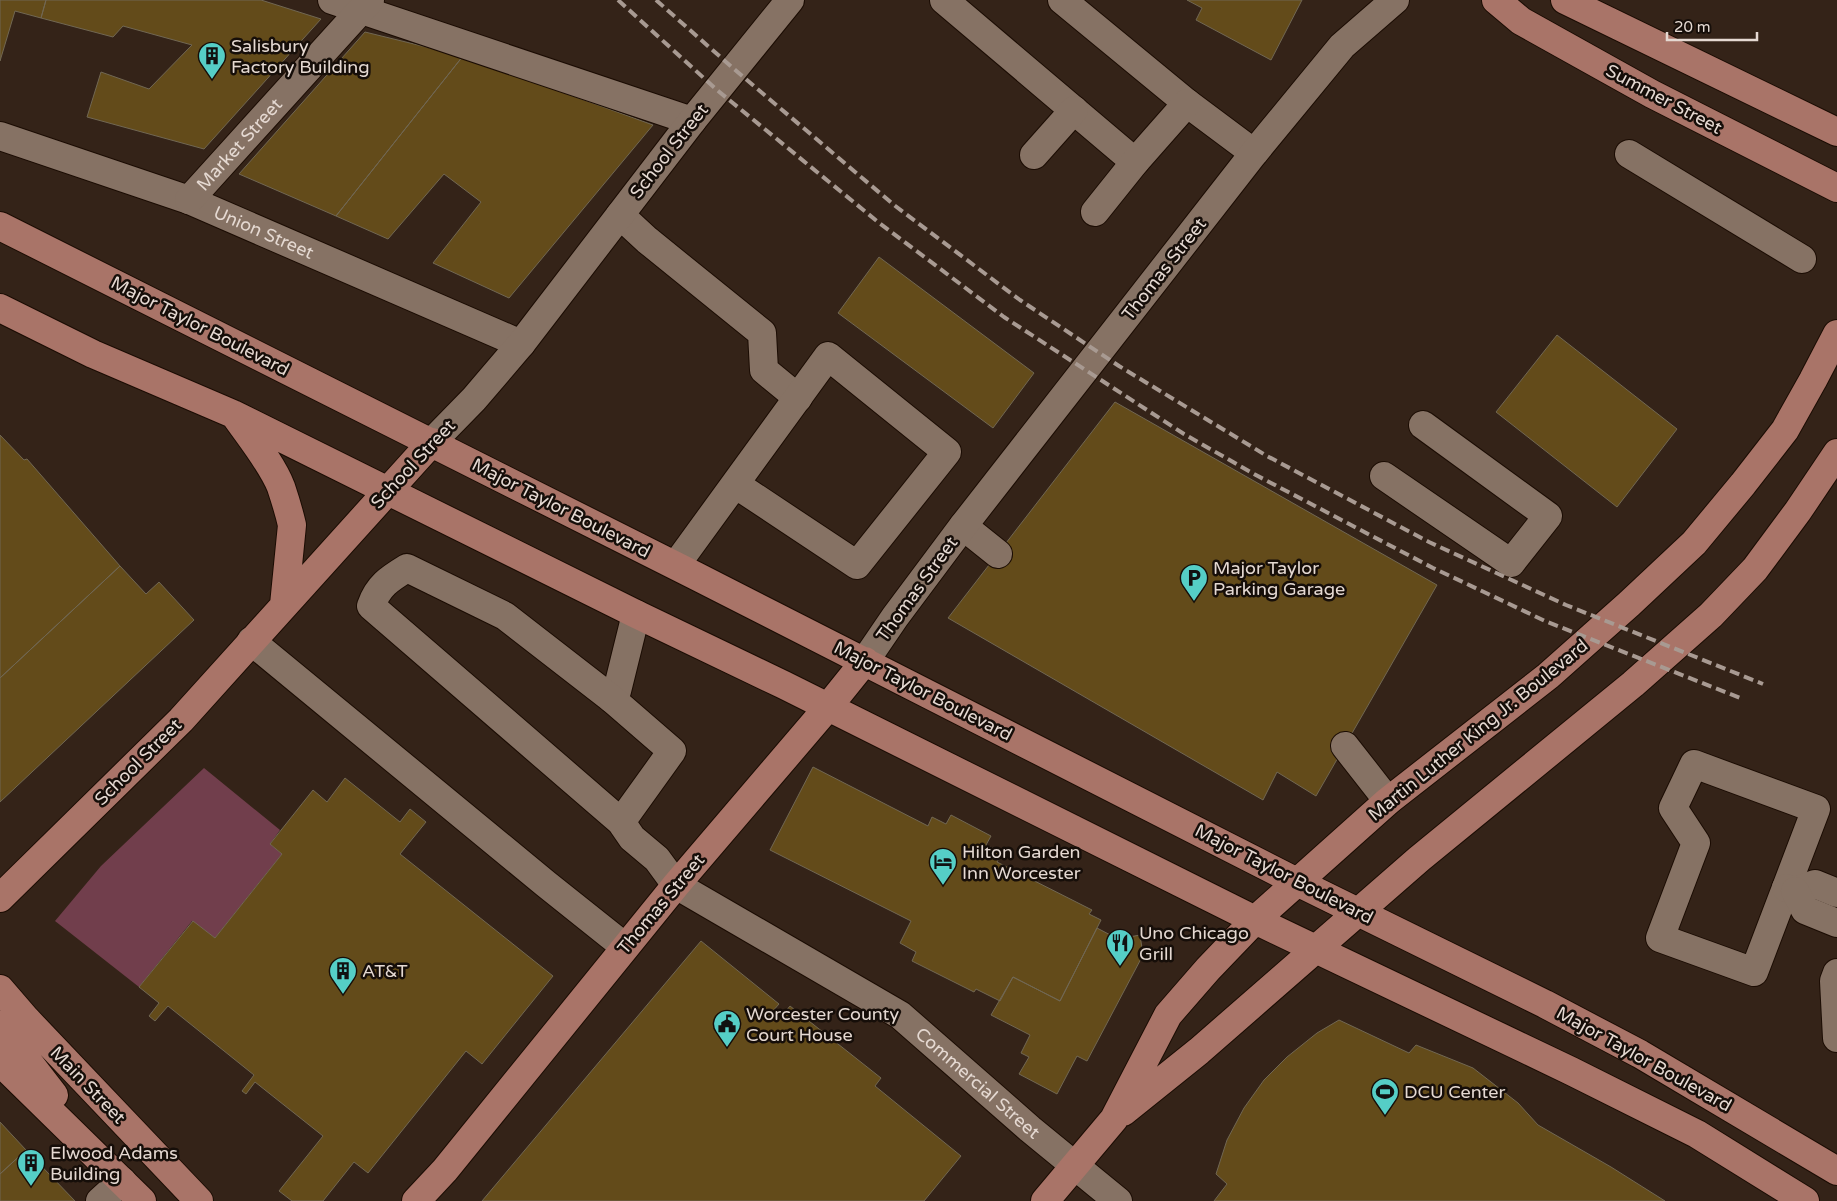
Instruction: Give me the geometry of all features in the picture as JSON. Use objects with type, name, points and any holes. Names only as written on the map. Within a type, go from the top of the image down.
[{"type":"main road","name":"Summer Street","points":[[1496,0],[1521,21],[1652,94],[1837,188]]},
{"type":"main road","points":[[1565,0],[1837,132]]},
{"type":"main road","name":"Major Taylor Boulevard","points":[[0,226],[676,565],[1297,882],[1589,1027],[1682,1078],[1837,1171]]},
{"type":"main road","points":[[0,308],[93,354],[234,414],[1316,950],[1530,1051],[1696,1134],[1805,1201]]},
{"type":"main road","name":"Martin Luther King Jr. Boulevard","points":[[1114,1119],[1168,1015],[1208,969],[1255,920],[1388,800],[1548,676],[1694,543],[1785,430],[1837,334]]},
{"type":"main road","points":[[234,414],[280,485],[290,517],[292,525],[284,604]]},
{"type":"main road","name":"School Street","points":[[0,898],[180,720],[432,442]]},
{"type":"main road","name":"Martin Luther King Jr. Boulevard","points":[[1045,1201],[1114,1119],[1199,1051],[1419,859],[1633,684],[1711,615],[1755,569],[1798,511],[1837,453]]},
{"type":"main road","name":"Thomas Street","points":[[416,1201],[445,1170],[676,885],[865,661]]},
{"type":"main road","name":"Main Street","points":[[0,989],[25,1018],[199,1201]]},
{"type":"main road","points":[[0,1025],[119,1178]]},
{"type":"main road","points":[[0,1062],[142,1201]]},
{"type":"street","points":[[332,0],[366,5],[692,121]]},
{"type":"street","points":[[944,0],[1135,162]]},
{"type":"street","points":[[1062,0],[1187,103],[1254,153]]},
{"type":"street","name":"Thomas Street","points":[[865,661],[895,617],[963,526],[1254,153],[1342,46],[1395,0]]},
{"type":"street","name":"School Street","points":[[432,442],[474,398],[521,344],[692,121],[789,1]]},
{"type":"street","name":"Market Street","points":[[189,200],[366,5]]},
{"type":"street","points":[[1095,212],[1135,162],[1187,103]]},
{"type":"street","points":[[1034,155],[1074,110]]},
{"type":"street","name":"Union Street","points":[[0,136],[189,200],[521,344]]},
{"type":"street","points":[[1629,154],[1802,259]]},
{"type":"street","points":[[620,215],[762,333],[764,370],[798,398]]},
{"type":"street","points":[[676,565],[828,356],[946,452],[857,566],[735,484]]},
{"type":"street","points":[[1384,476],[1511,563],[1548,516],[1423,426]]},
{"type":"street","points":[[963,526],[998,554]]},
{"type":"street","points":[[621,822],[672,751],[612,699],[505,616],[407,568],[390,579],[376,592],[371,606],[621,822],[632,838],[657,859],[676,885]]},
{"type":"street","points":[[612,699],[617,691],[636,614]]},
{"type":"street","points":[[251,641],[625,947]]},
{"type":"street","points":[[1345,746],[1388,800]]},
{"type":"street","points":[[1694,764],[1816,809],[1790,889],[1754,972],[1660,938],[1696,843],[1673,808],[1694,764]]},
{"type":"street","points":[[1790,889],[1815,884],[1837,893]]},
{"type":"street","name":"Commercial Street","points":[[676,885],[900,1016],[1030,1130],[1118,1201]]},
{"type":"street","points":[[1790,889],[1805,910],[1837,923]]},
{"type":"street","points":[[1837,972],[1834,981],[1837,1038]]},
{"type":"street","points":[[1767,1176],[1779,1201]]},
{"type":"street","points":[[100,1201],[119,1178]]},
{"type":"shaded area","points":[[204,768],[280,830],[270,844],[282,854],[215,938],[192,921],[139,987],[55,921],[101,866]]},
{"type":"building","points":[[0,0],[46,0],[41,18],[15,11],[0,61]]},
{"type":"building","name":"Salisbury Factory Building","points":[[46,0],[261,0],[321,19],[204,149],[87,117],[101,72],[149,89],[192,45],[123,26],[113,37],[41,18]]},
{"type":"building","points":[[1187,0],[1302,0],[1271,60],[1196,20],[1202,8]]},
{"type":"building","points":[[365,32],[463,56],[336,216],[239,174]]},
{"type":"building","points":[[463,56],[653,125],[509,298],[433,263],[481,202],[444,174],[388,239],[336,216]]},
{"type":"building","points":[[879,257],[1034,373],[993,428],[838,313]]},
{"type":"building","points":[[1557,335],[1677,429],[1617,507],[1496,412]]},
{"type":"building","name":"Major Taylor Parking Garage","points":[[1115,402],[1437,585],[1316,796],[1277,772],[1263,800],[948,618]]},
{"type":"building","points":[[0,435],[24,460],[27,459],[120,566],[0,678]]},
{"type":"building","points":[[120,566],[146,594],[159,582],[194,620],[0,802],[0,678]]},
{"type":"building","name":"Hilton Garden Inn Worcester","points":[[813,767],[928,826],[932,817],[946,824],[951,815],[991,836],[986,845],[1002,853],[997,862],[1092,910],[1089,914],[1101,920],[1060,1001],[1013,977],[1000,1001],[976,989],[974,992],[912,961],[916,952],[900,943],[911,921],[770,850]]},
{"type":"building","name":"AT&T","points":[[345,778],[400,822],[410,809],[426,822],[400,854],[553,976],[482,1064],[466,1051],[368,1173],[354,1162],[323,1201],[292,1201],[279,1191],[323,1136],[255,1082],[246,1094],[242,1091],[254,1075],[168,1006],[155,1021],[149,1016],[159,1003],[139,987],[193,921],[215,938],[282,854],[270,844],[313,790],[327,802]]},
{"type":"building","points":[[1097,928],[1118,939],[1140,935],[1143,955],[1087,1061],[1077,1056],[1057,1094],[1019,1074],[1029,1057],[1021,1053],[1030,1035],[991,1015],[1013,977],[1060,1001]]},
{"type":"building","name":"Worcester County Court House","points":[[701,941],[779,1004],[772,1012],[779,1019],[790,1006],[881,1078],[875,1086],[961,1156],[924,1201],[482,1201]]},
{"type":"building","name":"DCU Center","points":[[1339,1020],[1409,1053],[1416,1045],[1473,1068],[1518,1103],[1538,1125],[1665,1201],[1214,1201],[1227,1184],[1216,1174],[1227,1140],[1244,1108],[1264,1080],[1287,1057],[1317,1033]]},
{"type":"building","points":[[0,1122],[26,1150],[0,1174]]},
{"type":"building","name":"Elwood Adams Building","points":[[26,1150],[75,1201],[0,1201],[0,1174]]},
{"type":"railway","points":[[618,0],[717,90],[878,222],[1004,317],[1184,434],[1254,474],[1433,568],[1545,621],[1743,699]]},
{"type":"railway","points":[[656,0],[894,205],[1020,300],[1119,366],[1267,456],[1429,542],[1566,605],[1763,684]]},
{"type":"place","name":"Salisbury Factory Building","points":[[212,80]]},
{"type":"place","name":"Major Taylor Parking Garage","points":[[1194,602]]},
{"type":"place","name":"Hilton Garden Inn Worcester","points":[[943,886]]},
{"type":"place","name":"Uno Chicago Grill","points":[[1120,967]]},
{"type":"place","name":"AT&T","points":[[343,995]]},
{"type":"place","name":"Worcester County Court House","points":[[727,1048]]},
{"type":"place","name":"DCU Center","points":[[1385,1116]]},
{"type":"place","name":"Elwood Adams Building","points":[[31,1187]]}]
